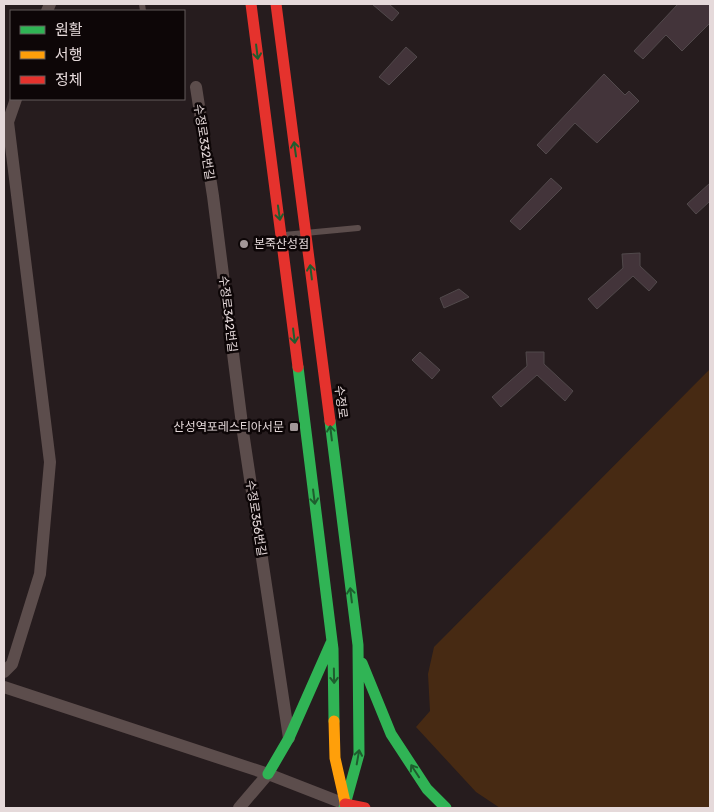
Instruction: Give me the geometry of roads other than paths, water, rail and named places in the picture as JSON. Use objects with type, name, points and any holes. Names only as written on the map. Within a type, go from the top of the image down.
[{"type":"main road","points":[[251,4],[282,235],[332,641],[335,758],[345,807],[365,808]]},
{"type":"main road","name":"수정로","points":[[276,4],[358,652],[360,754],[345,807]]},
{"type":"main road","points":[[268,774],[289,738],[332,641]]},
{"type":"main road","points":[[358,652],[391,734],[427,789],[446,808]]},
{"type":"street","name":"수정로332번길","points":[[196,87],[213,196]]},
{"type":"street","points":[[4,672],[12,664],[40,574],[50,462],[8,122],[16,100]]},
{"type":"street","name":"수정로342번길","points":[[213,196],[242,432]]},
{"type":"street","name":"수정로356번길","points":[[242,432],[289,738]]},
{"type":"street","points":[[4,687],[268,774],[345,807]]},
{"type":"street","points":[[239,808],[268,774]]},
{"type":"lane","points":[[282,235],[358,228]]},
{"type":"place","name":"본죽산성점","points":[[244,244]]},
{"type":"place","name":"산성역포레스티아서문","points":[[294,427]]}]
